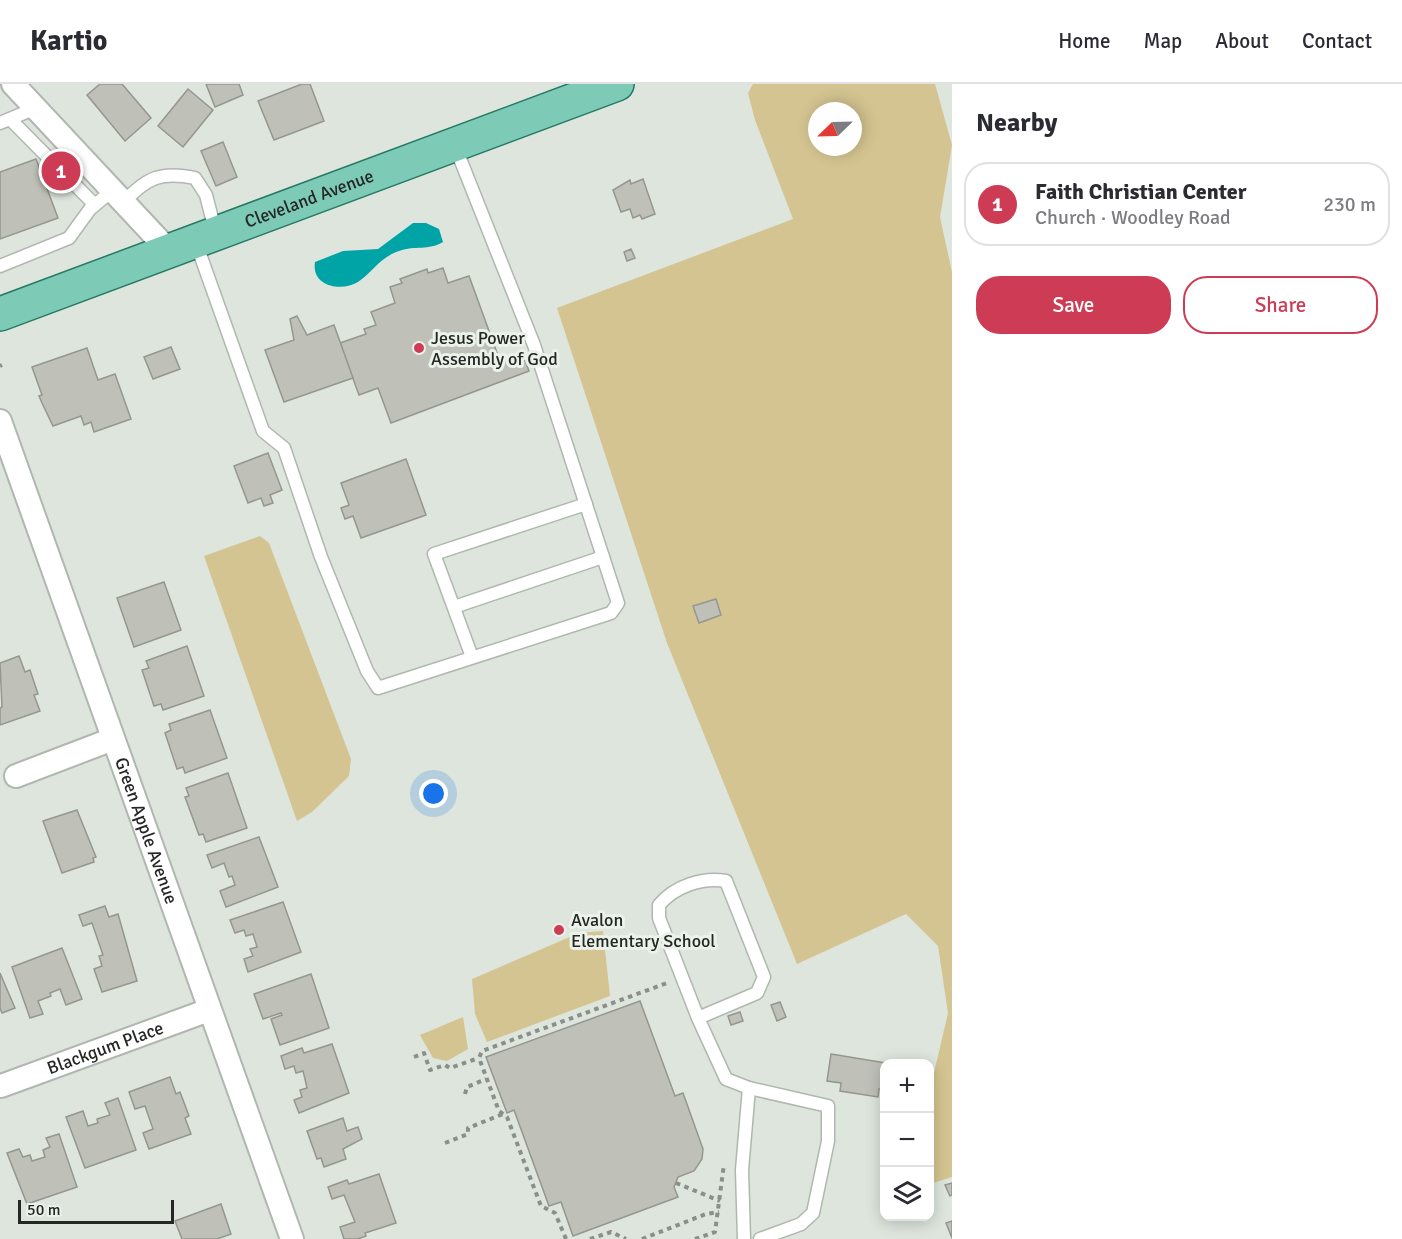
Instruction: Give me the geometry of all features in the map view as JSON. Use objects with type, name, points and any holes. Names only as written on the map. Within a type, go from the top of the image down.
[{"type":"main road","name":"Cleveland Avenue","points":[[0,314],[617,84]]},
{"type":"street","points":[[13,84],[36,108],[110,199],[194,243]]},
{"type":"street","name":"Green Apple Avenue","points":[[0,421],[292,1239]]},
{"type":"street","points":[[16,776],[113,739]]},
{"type":"street","name":"Blackgum Place","points":[[1,1086],[209,1010]]},
{"type":"lane","points":[[5,121],[36,108]]},
{"type":"lane","points":[[5,121],[110,199]]},
{"type":"lane","points":[[0,266],[69,238],[110,199],[136,190],[154,177],[173,173],[195,177],[206,195],[194,243],[263,431],[284,448],[321,557],[366,671],[378,688],[611,613],[618,603],[534,345],[455,145]]},
{"type":"lane","points":[[472,657],[434,554],[586,504]]},
{"type":"lane","points":[[454,607],[603,557]]},
{"type":"lane","points":[[698,1018],[758,993],[764,977],[726,881],[709,878],[669,893],[659,905],[659,918],[698,1018],[726,1079],[749,1088],[828,1106],[828,1141],[813,1213],[801,1224],[760,1239]]},
{"type":"lane","points":[[744,1239],[742,1170],[749,1088]]},
{"type":"path","points":[[566,1239],[555,1213],[541,1206],[507,1117],[499,1111],[486,1079],[479,1058],[482,1051],[667,983],[673,991]]},
{"type":"path","points":[[414,1056],[424,1053],[430,1070],[445,1065],[450,1068],[479,1058]]},
{"type":"path","points":[[465,1094],[467,1087],[486,1079]]},
{"type":"path","points":[[445,1143],[468,1134],[468,1128],[503,1114]]},
{"type":"path","points":[[696,1239],[715,1232],[720,1227],[719,1212],[726,1156]]},
{"type":"path","points":[[676,1183],[720,1201]]},
{"type":"path","points":[[642,1239],[706,1214],[719,1212]]},
{"type":"path","points":[[591,1239],[611,1232],[626,1239]]},
{"type":"shaded area","points":[[753,84],[935,84],[952,145],[940,217],[952,272],[952,1177],[934,1183],[934,1073],[948,1013],[938,946],[906,914],[797,964],[667,643],[557,308],[793,219],[755,120],[748,93]]},
{"type":"shaded area","points":[[260,536],[269,543],[351,759],[349,776],[312,812],[297,821],[204,556]]},
{"type":"shaded area","points":[[603,931],[610,996],[487,1042],[475,1014],[472,979],[579,933]]},
{"type":"shaded area","points":[[463,1017],[468,1049],[447,1061],[433,1058],[420,1035]]},
{"type":"water","points":[[413,223],[426,223],[439,229],[443,242],[432,246],[405,249],[392,254],[358,282],[344,287],[329,285],[318,277],[315,262],[343,251],[378,249]]},
{"type":"building","points":[[100,84],[122,84],[151,118],[125,141],[87,95]]},
{"type":"building","points":[[206,84],[239,84],[243,95],[215,107]]},
{"type":"building","points":[[302,84],[310,84],[324,121],[274,140],[258,101]]},
{"type":"building","points":[[188,89],[213,110],[183,147],[158,126]]},
{"type":"building","points":[[223,142],[237,177],[216,186],[201,151]]},
{"type":"building","points":[[36,159],[58,218],[0,239],[0,172]]},
{"type":"building","points":[[643,179],[655,214],[642,219],[640,215],[633,218],[630,209],[621,212],[613,190],[630,180],[631,184]]},
{"type":"building","points":[[631,249],[635,258],[627,261],[624,252]]},
{"type":"building","name":"Jesus Power Assembly of God","points":[[443,268],[448,283],[469,276],[500,361],[522,353],[529,371],[391,423],[378,388],[359,395],[340,343],[366,334],[364,329],[376,325],[371,312],[395,303],[390,287],[402,283],[400,279],[427,269],[428,273]]},
{"type":"building","points":[[297,316],[307,335],[334,325],[353,378],[284,402],[265,350],[294,340],[290,319]]},
{"type":"building","points":[[171,347],[180,369],[153,379],[144,357]]},
{"type":"building","points":[[87,348],[98,380],[115,374],[131,419],[94,432],[91,422],[84,425],[81,416],[53,426],[39,396],[42,395],[32,367]]},
{"type":"building","points":[[268,453],[282,490],[270,495],[273,503],[264,506],[261,498],[248,503],[234,466]]},
{"type":"building","points":[[406,459],[426,515],[361,538],[353,516],[345,519],[341,508],[349,505],[341,483]]},
{"type":"building","points":[[164,582],[181,630],[134,647],[117,598]]},
{"type":"building","points":[[716,599],[721,615],[699,623],[693,606]]},
{"type":"building","points":[[187,646],[204,696],[163,710],[161,704],[154,706],[142,670],[149,668],[146,661]]},
{"type":"building","points":[[19,656],[25,672],[30,670],[38,694],[34,695],[40,711],[0,725],[0,708],[2,707],[0,663]]},
{"type":"building","points":[[210,710],[227,758],[185,773],[183,767],[177,769],[165,733],[171,730],[169,724]]},
{"type":"building","points":[[228,773],[247,828],[206,842],[203,834],[199,835],[185,797],[189,796],[186,788]]},
{"type":"building","points":[[77,810],[96,857],[93,858],[94,862],[62,873],[43,821]]},
{"type":"building","points":[[259,837],[278,887],[226,907],[220,891],[235,885],[232,876],[229,877],[224,863],[212,868],[207,855]]},
{"type":"building","points":[[283,902],[301,952],[248,972],[244,959],[253,956],[250,949],[257,947],[253,934],[246,936],[244,930],[235,933],[230,920]]},
{"type":"building","points":[[105,906],[109,917],[118,914],[137,981],[102,992],[94,969],[102,966],[99,956],[103,955],[92,923],[83,926],[79,915]]},
{"type":"building","points":[[62,948],[82,999],[66,1005],[60,989],[50,993],[51,996],[38,1001],[43,1014],[30,1018],[12,967]]},
{"type":"building","points":[[0,973],[15,1008],[2,1013],[0,1008]]},
{"type":"building","points":[[311,974],[329,1028],[280,1045],[271,1019],[282,1015],[281,1013],[263,1019],[254,994]]},
{"type":"building","points":[[640,1001],[675,1096],[683,1093],[703,1149],[702,1159],[694,1171],[678,1177],[674,1187],[678,1197],[573,1236],[561,1202],[549,1206],[514,1110],[507,1113],[486,1057]]},
{"type":"building","points":[[780,1002],[786,1017],[777,1021],[771,1005]]},
{"type":"building","points":[[740,1012],[743,1021],[731,1025],[728,1016]]},
{"type":"building","points":[[332,1044],[349,1093],[299,1113],[294,1100],[302,1097],[300,1090],[307,1088],[303,1071],[296,1073],[294,1066],[285,1069],[281,1056],[302,1048],[304,1053]]},
{"type":"building","points":[[831,1054],[880,1062],[878,1097],[840,1091],[841,1083],[827,1081]]},
{"type":"building","points":[[170,1077],[176,1094],[180,1092],[189,1116],[185,1118],[191,1134],[149,1149],[143,1133],[153,1129],[145,1106],[135,1109],[129,1092]]},
{"type":"building","points":[[118,1098],[136,1150],[85,1168],[66,1117],[83,1111],[88,1126],[98,1123],[97,1119],[110,1115],[105,1103]]},
{"type":"building","points":[[343,1118],[347,1131],[358,1127],[362,1139],[343,1149],[346,1159],[324,1167],[321,1158],[317,1159],[307,1131]]},
{"type":"building","points":[[59,1134],[77,1187],[27,1204],[7,1153],[19,1149],[23,1157],[30,1155],[32,1161],[45,1157],[43,1150],[50,1147],[46,1138]]},
{"type":"building","points":[[379,1174],[396,1223],[365,1233],[366,1236],[358,1239],[344,1239],[340,1227],[355,1222],[344,1195],[332,1199],[328,1187],[347,1180],[349,1184]]},
{"type":"building","points":[[952,1183],[952,1195],[950,1196],[945,1185]]},
{"type":"building","points":[[221,1204],[231,1234],[217,1239],[182,1239],[175,1221]]},
{"type":"building","points":[[952,1221],[952,1238],[946,1223]]},
{"type":"place","name":"Faith Christian Center","points":[[61,171]]},
{"type":"place","name":"Jesus Power Assembly of God","points":[[419,348]]},
{"type":"place","name":"Avalon Elementary School","points":[[559,930]]}]
